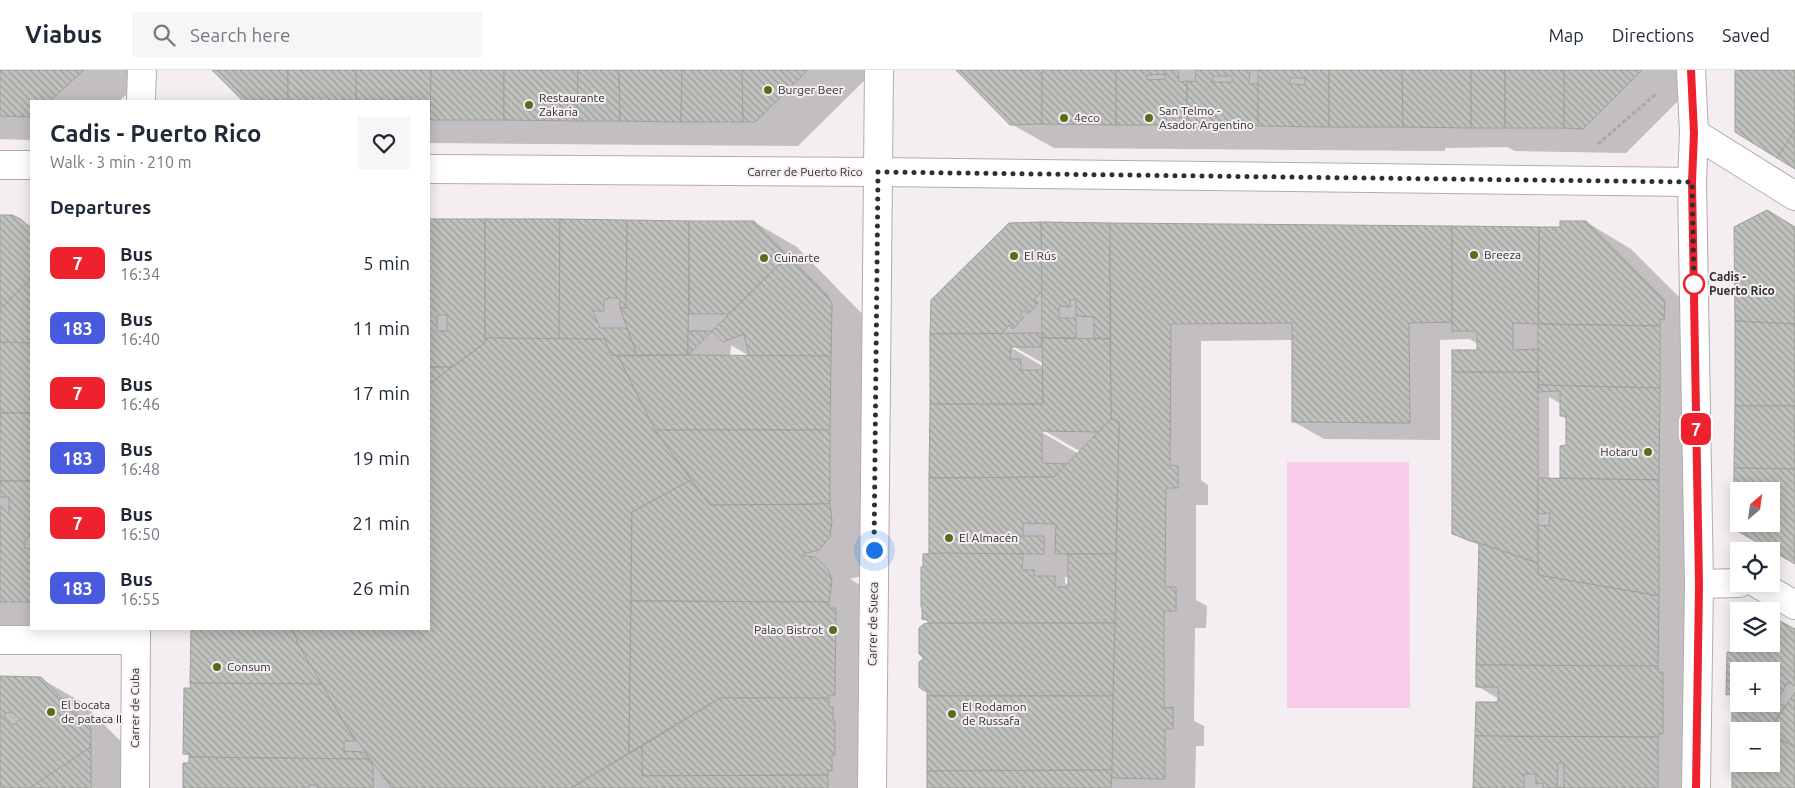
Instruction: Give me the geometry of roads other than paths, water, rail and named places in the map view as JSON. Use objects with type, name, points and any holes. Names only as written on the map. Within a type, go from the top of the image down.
[{"type":"street","points":[[141,100],[142,70]]},
{"type":"street","name":"Carrer de Sueca","points":[[872,788],[879,70]]},
{"type":"street","points":[[1691,70],[1694,133],[1692,182],[1699,584],[1696,788]]},
{"type":"street","points":[[1694,133],[1795,196]]},
{"type":"street","points":[[0,165],[30,165]]},
{"type":"street","name":"Carrer de Puerto Rico","points":[[430,169],[878,172],[1692,182]]},
{"type":"street","points":[[1699,584],[1730,583]]},
{"type":"street","points":[[1772,592],[1795,605]]},
{"type":"street","points":[[0,640],[136,635]]},
{"type":"street","name":"Carrer de Cuba","points":[[135,788],[136,635]]},
{"type":"place","name":"Burger Beer","points":[[768,90]]},
{"type":"place","name":"Restaurante Zakaria","points":[[529,105]]},
{"type":"place","name":"4eco","points":[[1064,118]]},
{"type":"place","name":"San Telmo - Asador Argentino","points":[[1149,118]]},
{"type":"place","name":"Breeza","points":[[1474,255]]},
{"type":"place","name":"El Rús","points":[[1014,256]]},
{"type":"place","name":"Cuinarte","points":[[764,258]]},
{"type":"place","name":"Cadis - Puerto Rico","points":[[1694,284]]},
{"type":"place","name":"Hotaru","points":[[1648,452]]},
{"type":"place","name":"El Almacén","points":[[949,538]]},
{"type":"place","name":"Palao Bistrot","points":[[833,630]]},
{"type":"place","name":"Consum","points":[[217,667]]},
{"type":"place","name":"El bocata de pataca II","points":[[51,712]]},
{"type":"place","name":"El Rodamon de Russafa","points":[[952,714]]}]
